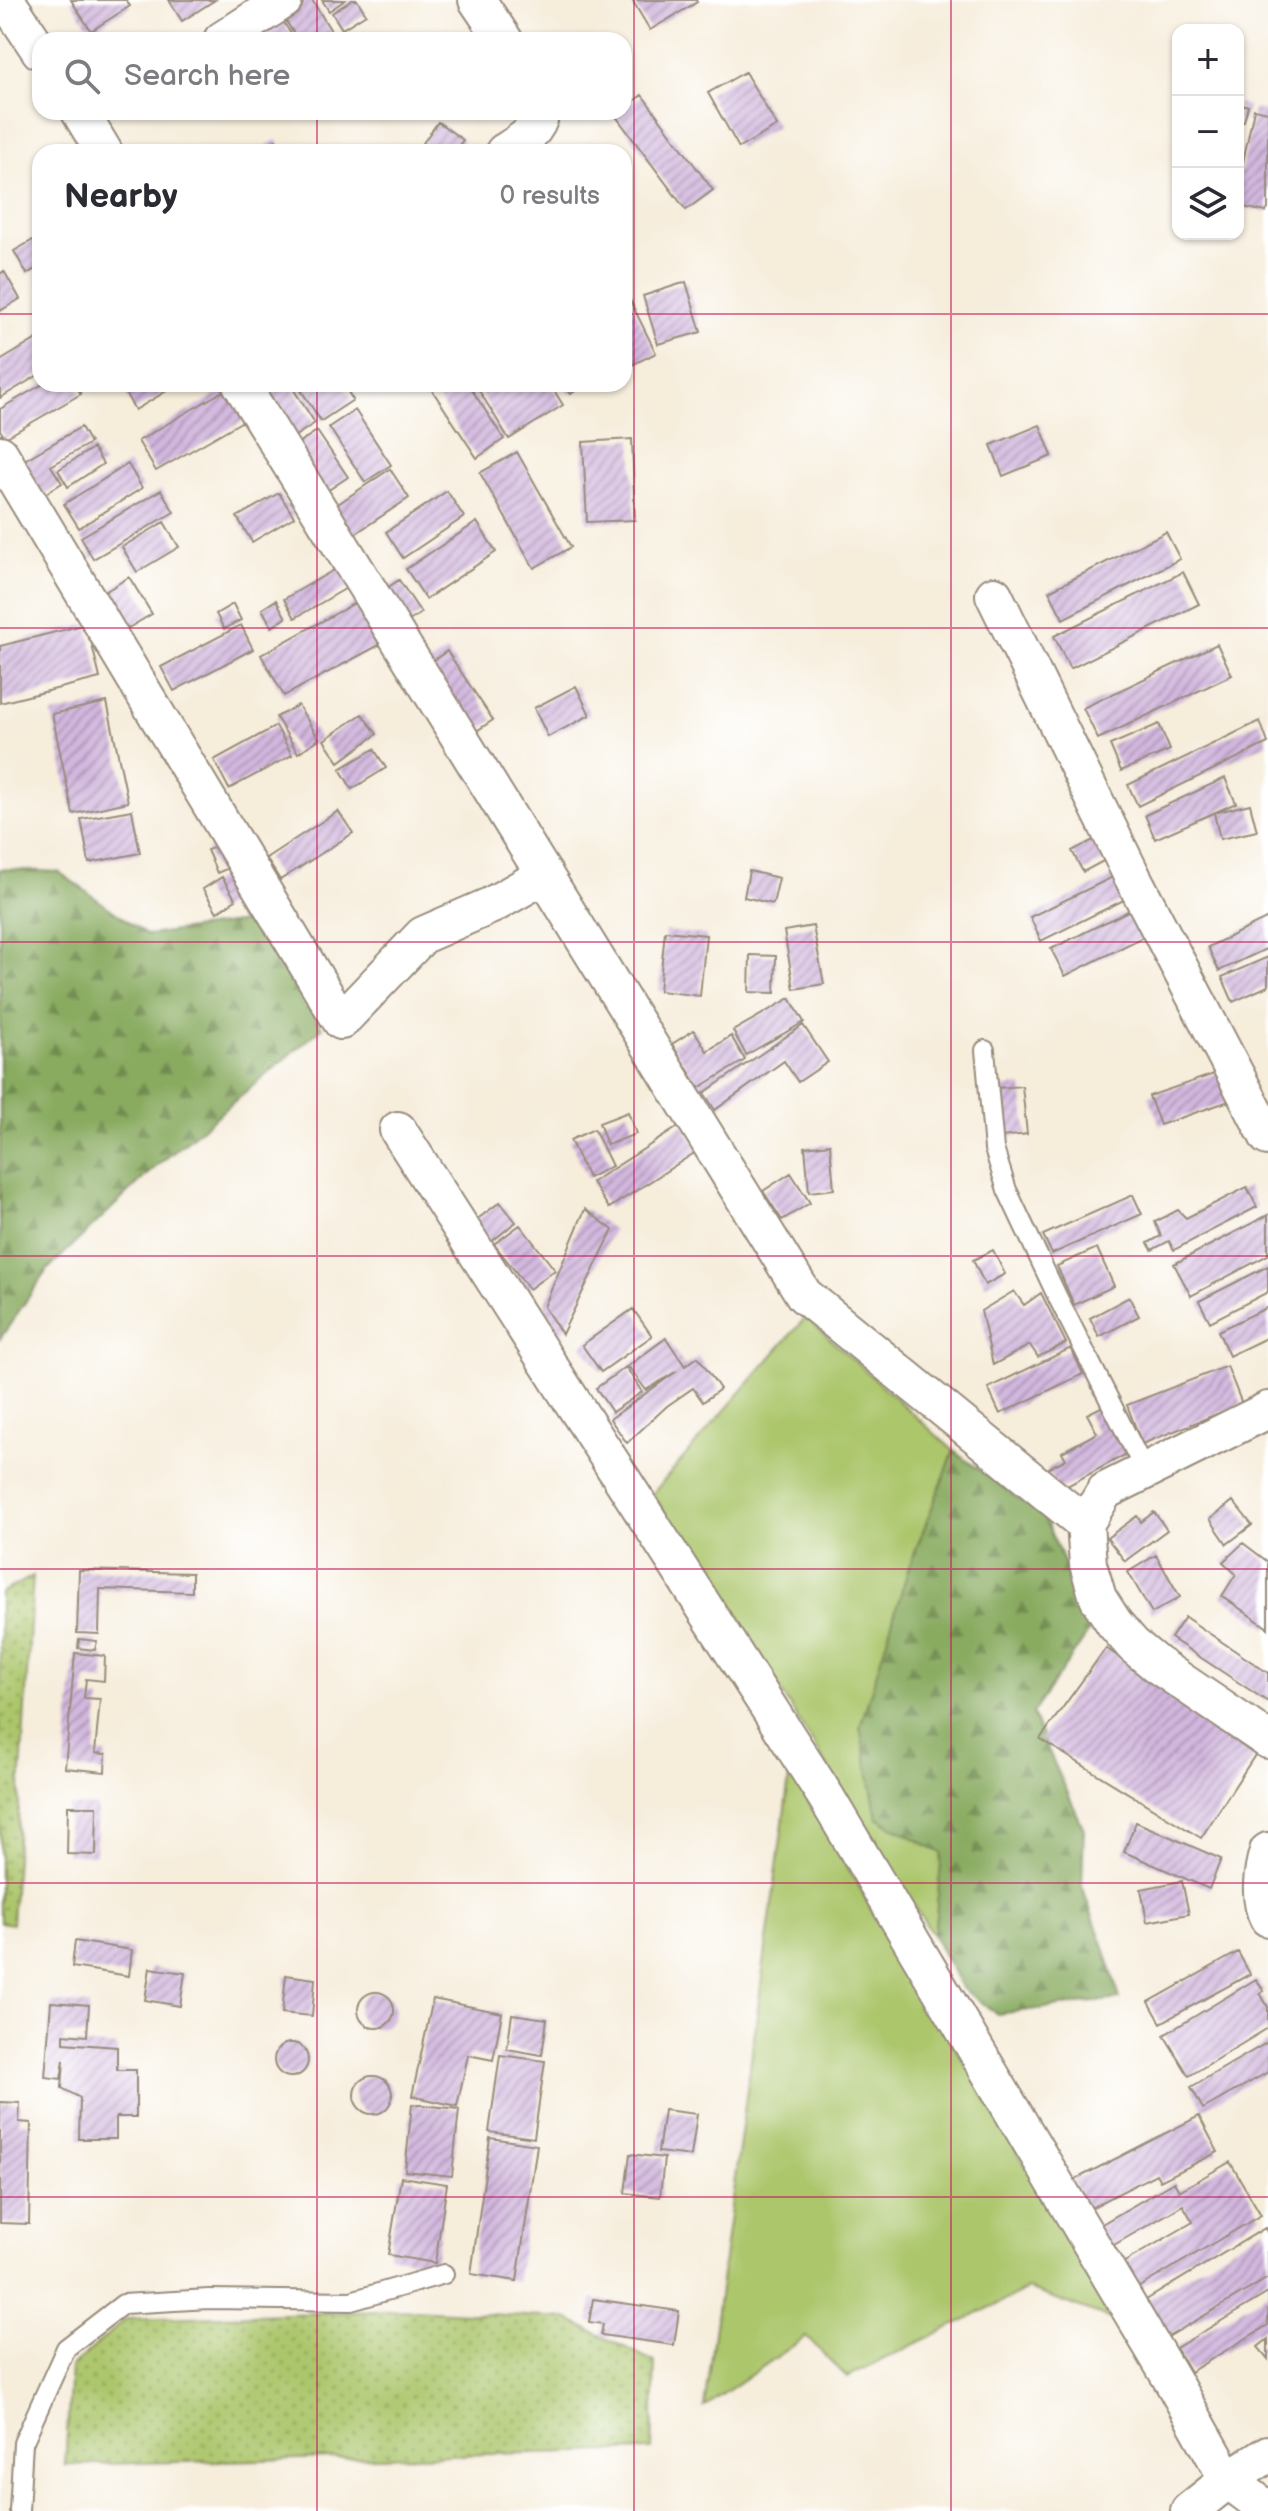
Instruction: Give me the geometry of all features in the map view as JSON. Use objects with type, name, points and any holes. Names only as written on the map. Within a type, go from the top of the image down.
[{"type":"street","points":[[6,0],[32,39]]},
{"type":"street","points":[[234,32],[284,0]]},
{"type":"street","points":[[477,0],[499,32]]},
{"type":"street","points":[[515,144],[534,130],[540,120]]},
{"type":"street","points":[[246,392],[804,1295],[1085,1524]]},
{"type":"street","points":[[0,454],[341,1021],[423,935],[492,905],[545,875]]},
{"type":"street","points":[[994,595],[1132,876],[1268,1137]]},
{"type":"street","points":[[398,1130],[826,1797],[1228,2480],[1268,2510]]},
{"type":"street","points":[[1268,1410],[1105,1491],[1085,1524],[1088,1564],[1098,1598],[1114,1623],[1133,1645],[1156,1664],[1268,1740]]},
{"type":"street","points":[[1268,1851],[1262,1881],[1268,1918]]},
{"type":"street","points":[[1189,2511],[1268,2454]]},
{"type":"lane","points":[[985,1050],[994,1149],[1007,1190],[1145,1471]]},
{"type":"lane","points":[[19,2511],[23,2443],[66,2348],[123,2304],[209,2299],[351,2301],[444,2274]]},
{"type":"green space","points":[[0,869],[59,872],[147,935],[258,920],[322,1028],[151,1171],[47,1270],[0,1339]]},
{"type":"green space","points":[[806,1317],[954,1451],[908,1570],[877,1818],[942,1853],[934,1937],[764,1665],[652,1494]]},
{"type":"green space","points":[[954,1451],[1044,1518],[1093,1626],[1032,1714],[1084,1829],[1082,1887],[1120,1999],[997,2014],[962,1988],[934,1937],[942,1853],[877,1818],[860,1727],[908,1570]]},
{"type":"green space","points":[[33,1576],[12,1924],[0,1922],[0,1593]]},
{"type":"green space","points":[[790,1771],[1119,2322],[1028,2289],[847,2377],[806,2337],[704,2407]]},
{"type":"green space","points":[[411,2310],[565,2318],[655,2362],[652,2450],[65,2465],[71,2367],[126,2319]]},
{"type":"building","points":[[71,0],[126,0],[130,6],[91,31]]},
{"type":"building","points":[[169,0],[215,0],[182,21]]},
{"type":"building","points":[[295,0],[312,0],[332,32],[293,32],[279,10]]},
{"type":"building","points":[[322,0],[345,0],[329,11]]},
{"type":"building","points":[[357,0],[366,14],[342,29],[332,13]]},
{"type":"building","points":[[632,0],[696,0],[697,2],[650,30]]},
{"type":"building","points":[[275,9],[290,32],[252,32],[249,26]]},
{"type":"building","points":[[745,72],[777,126],[739,148],[708,93]]},
{"type":"building","points":[[642,95],[713,190],[686,210],[619,120],[632,120],[632,103]]},
{"type":"building","points":[[1254,109],[1268,112],[1266,212],[1244,207],[1244,157]]},
{"type":"building","points":[[438,122],[463,140],[460,144],[423,143]]},
{"type":"building","points":[[32,241],[32,271],[27,274],[14,251]]},
{"type":"building","points":[[4,271],[20,299],[0,311],[0,274]]},
{"type":"building","points":[[686,282],[701,332],[658,344],[643,296]]},
{"type":"building","points":[[632,304],[656,353],[632,365]]},
{"type":"building","points":[[32,342],[32,379],[0,398],[0,361]]},
{"type":"building","points":[[32,390],[81,394],[5,438],[0,430],[0,409]]},
{"type":"building","points":[[125,392],[165,392],[135,410]]},
{"type":"building","points":[[221,392],[233,392],[248,418],[156,471],[138,441]]},
{"type":"building","points":[[249,392],[295,392],[315,423],[283,444]]},
{"type":"building","points":[[302,392],[348,392],[353,400],[321,421]]},
{"type":"building","points":[[433,392],[473,392],[504,439],[477,458]]},
{"type":"building","points":[[480,392],[555,392],[563,405],[509,439]]},
{"type":"building","points":[[355,410],[391,465],[365,482],[329,427]]},
{"type":"building","points":[[1040,425],[1052,456],[1003,476],[991,445]]},
{"type":"building","points":[[81,427],[90,443],[51,466],[62,483],[41,496],[21,462]]},
{"type":"building","points":[[317,431],[348,477],[324,493],[294,446]]},
{"type":"building","points":[[632,439],[635,520],[587,522],[583,442]]},
{"type":"building","points":[[93,448],[103,464],[68,487],[58,470]]},
{"type":"building","points":[[517,452],[571,547],[534,568],[480,473]]},
{"type":"building","points":[[128,464],[142,488],[79,528],[64,504]]},
{"type":"building","points":[[390,469],[409,498],[350,537],[332,508]]},
{"type":"building","points":[[161,490],[174,512],[93,559],[81,537]]},
{"type":"building","points":[[447,491],[464,517],[403,558],[386,532]]},
{"type":"building","points":[[279,493],[294,517],[252,542],[237,517]]},
{"type":"building","points":[[164,522],[179,547],[137,572],[122,547]]},
{"type":"building","points":[[477,522],[496,552],[426,599],[406,569]]},
{"type":"building","points":[[1166,532],[1180,559],[1063,619],[1049,591]]},
{"type":"building","points":[[339,567],[350,586],[295,618],[284,599]]},
{"type":"building","points":[[1183,572],[1199,604],[1070,669],[1054,636]]},
{"type":"building","points":[[129,577],[152,614],[120,633],[98,596]]},
{"type":"building","points":[[399,580],[421,613],[397,629],[375,596]]},
{"type":"building","points":[[362,599],[385,642],[284,696],[261,655]]},
{"type":"building","points":[[276,600],[286,618],[272,627],[262,609]]},
{"type":"building","points":[[233,604],[241,620],[224,629],[216,614]]},
{"type":"building","points":[[87,624],[100,678],[0,703],[0,646]]},
{"type":"building","points":[[241,625],[253,649],[174,691],[161,667]]},
{"type":"building","points":[[1217,644],[1232,675],[1098,739],[1083,708]]},
{"type":"building","points":[[447,651],[493,720],[469,736],[424,667]]},
{"type":"building","points":[[576,686],[590,715],[548,737],[534,708]]},
{"type":"building","points":[[107,702],[128,802],[73,814],[52,714]]},
{"type":"building","points":[[298,705],[319,739],[298,753],[276,717]]},
{"type":"building","points":[[362,714],[377,734],[339,762],[324,740]]},
{"type":"building","points":[[1260,721],[1268,743],[1138,806],[1128,785]]},
{"type":"building","points":[[1159,724],[1170,750],[1121,771],[1110,745]]},
{"type":"building","points":[[276,726],[292,755],[229,789],[214,760]]},
{"type":"building","points":[[374,749],[386,768],[352,789],[340,769]]},
{"type":"building","points":[[1225,778],[1236,803],[1155,839],[1145,815]]},
{"type":"building","points":[[1250,804],[1257,831],[1220,839],[1214,813]]},
{"type":"building","points":[[132,810],[140,853],[89,863],[81,819]]},
{"type":"building","points":[[338,811],[353,833],[280,880],[266,858]]},
{"type":"building","points":[[1099,837],[1109,858],[1083,872],[1072,851]]},
{"type":"building","points":[[221,845],[231,867],[217,873],[207,850]]},
{"type":"building","points":[[749,871],[779,878],[773,904],[744,897]]},
{"type":"building","points":[[1121,873],[1132,896],[1041,941],[1030,917]]},
{"type":"building","points":[[222,877],[236,900],[217,912],[203,889]]},
{"type":"building","points":[[1138,906],[1151,933],[1065,976],[1051,949]]},
{"type":"building","points":[[1268,918],[1268,948],[1219,971],[1208,947]]},
{"type":"building","points":[[813,926],[824,984],[794,989],[784,931]]},
{"type":"building","points":[[665,931],[706,935],[700,996],[659,991]]},
{"type":"building","points":[[750,955],[776,956],[775,993],[749,992]]},
{"type":"building","points":[[1268,957],[1268,986],[1233,1002],[1222,977]]},
{"type":"building","points":[[790,998],[804,1022],[746,1055],[733,1031]]},
{"type":"building","points":[[803,1025],[828,1062],[798,1082],[784,1061],[715,1110],[704,1093]]},
{"type":"building","points":[[694,1030],[707,1051],[731,1036],[745,1060],[699,1088],[672,1044]]},
{"type":"building","points":[[1220,1072],[1229,1101],[1160,1125],[1149,1096]]},
{"type":"building","points":[[1022,1086],[1027,1134],[1002,1137],[997,1088]]},
{"type":"building","points":[[628,1112],[636,1134],[607,1145],[599,1123]]},
{"type":"building","points":[[683,1124],[699,1150],[609,1208],[592,1182]]},
{"type":"building","points":[[594,1129],[612,1166],[588,1178],[570,1140]]},
{"type":"building","points":[[830,1144],[834,1189],[809,1192],[805,1147]]},
{"type":"building","points":[[791,1173],[810,1203],[782,1220],[763,1191]]},
{"type":"building","points":[[1247,1187],[1257,1207],[1174,1250],[1169,1241],[1152,1250],[1148,1243],[1161,1236],[1155,1222],[1178,1210],[1186,1218]]},
{"type":"building","points":[[1133,1195],[1142,1214],[1052,1254],[1043,1235]]},
{"type":"building","points":[[500,1202],[516,1222],[491,1242],[475,1221]]},
{"type":"building","points":[[585,1209],[613,1230],[562,1334],[544,1307]]},
{"type":"building","points":[[1268,1215],[1268,1255],[1191,1296],[1174,1264]]},
{"type":"building","points":[[520,1225],[555,1270],[529,1289],[494,1244]]},
{"type":"building","points":[[1097,1248],[1114,1286],[1074,1305],[1057,1266]]},
{"type":"building","points":[[993,1250],[1005,1274],[985,1285],[973,1260]]},
{"type":"building","points":[[1268,1266],[1268,1292],[1210,1322],[1199,1301]]},
{"type":"building","points":[[1014,1291],[1024,1305],[1041,1293],[1066,1343],[1038,1357],[1030,1345],[993,1365],[981,1311]]},
{"type":"building","points":[[1129,1297],[1139,1316],[1099,1337],[1090,1318]]},
{"type":"building","points":[[1268,1307],[1268,1337],[1229,1356],[1218,1331]]},
{"type":"building","points":[[633,1309],[652,1336],[601,1372],[582,1345]]},
{"type":"building","points":[[666,1338],[685,1366],[698,1357],[720,1389],[703,1402],[693,1388],[667,1406],[627,1443],[610,1419],[677,1371],[646,1390],[628,1366]]},
{"type":"building","points":[[1071,1348],[1083,1374],[1000,1414],[988,1388]]},
{"type":"building","points":[[1227,1366],[1242,1404],[1142,1444],[1127,1405]]},
{"type":"building","points":[[626,1367],[642,1392],[612,1412],[596,1388]]},
{"type":"building","points":[[1107,1404],[1132,1451],[1058,1491],[1047,1469],[1066,1459],[1062,1452],[1097,1433],[1087,1414]]},
{"type":"building","points":[[1233,1501],[1252,1525],[1227,1544],[1210,1519]]},
{"type":"building","points":[[1154,1512],[1167,1530],[1125,1561],[1107,1538],[1137,1516],[1141,1522]]},
{"type":"building","points":[[1243,1543],[1268,1562],[1268,1628],[1222,1596],[1236,1574],[1223,1562]]},
{"type":"building","points":[[1156,1555],[1180,1597],[1152,1613],[1128,1572]]},
{"type":"building","points":[[79,1570],[192,1573],[192,1592],[100,1589],[99,1634],[77,1633]]},
{"type":"building","points":[[1185,1617],[1268,1673],[1268,1702],[1171,1638]]},
{"type":"building","points":[[79,1639],[97,1641],[95,1650],[78,1648]]},
{"type":"building","points":[[1106,1648],[1255,1755],[1201,1838],[1040,1739]]},
{"type":"building","points":[[75,1653],[105,1656],[104,1681],[86,1679],[84,1698],[100,1699],[95,1753],[106,1754],[105,1772],[65,1768]]},
{"type":"building","points":[[68,1806],[97,1806],[96,1855],[67,1854]]},
{"type":"building","points":[[1136,1822],[1221,1859],[1209,1889],[1124,1852]]},
{"type":"building","points":[[1182,1881],[1189,1914],[1147,1922],[1141,1889]]},
{"type":"building","points":[[75,1941],[132,1950],[129,1976],[72,1967]]},
{"type":"building","points":[[1238,1952],[1250,1974],[1161,2023],[1149,2002]]},
{"type":"building","points":[[150,1968],[185,1973],[180,2006],[145,2000]]},
{"type":"building","points":[[286,1975],[315,1979],[312,2016],[282,2013]]},
{"type":"building","points":[[1256,1979],[1264,1991],[1260,1993],[1268,2007],[1268,2028],[1189,2076],[1164,2035]]},
{"type":"building","points":[[376,1992],[389,1997],[394,2010],[389,2023],[376,2028],[363,2023],[358,2010],[363,1997]]},
{"type":"building","points":[[433,1999],[502,2013],[493,2060],[468,2055],[457,2106],[412,2096]]},
{"type":"building","points":[[51,2002],[89,2005],[87,2036],[64,2034],[64,2043],[117,2047],[117,2070],[136,2070],[136,2117],[116,2117],[116,2139],[79,2139],[80,2098],[62,2088],[64,2060],[61,2079],[45,2077]]},
{"type":"building","points":[[512,2014],[547,2019],[542,2055],[507,2049]]},
{"type":"building","points":[[1268,2042],[1268,2072],[1203,2109],[1191,2087]]},
{"type":"building","points":[[291,2043],[303,2048],[308,2060],[303,2072],[291,2077],[279,2072],[274,2060],[279,2048]]},
{"type":"building","points":[[500,2055],[545,2061],[534,2138],[489,2132]]},
{"type":"building","points":[[373,2076],[387,2081],[392,2095],[387,2109],[373,2114],[359,2109],[354,2095],[359,2081]]},
{"type":"building","points":[[0,2102],[20,2103],[19,2122],[31,2123],[29,2224],[0,2223]]},
{"type":"building","points":[[412,2104],[459,2109],[452,2176],[405,2171]]},
{"type":"building","points":[[664,2110],[697,2114],[691,2156],[658,2152]]},
{"type":"building","points":[[1199,2116],[1218,2152],[1160,2181],[1156,2174],[1087,2210],[1072,2181]]},
{"type":"building","points":[[490,2138],[537,2145],[517,2281],[471,2274]]},
{"type":"building","points":[[630,2154],[664,2158],[660,2197],[625,2193]]},
{"type":"building","points":[[1230,2162],[1261,2215],[1136,2289],[1121,2264],[1193,2222],[1183,2205],[1107,2249],[1095,2228],[1174,2182],[1179,2191]]},
{"type":"building","points":[[401,2177],[447,2184],[435,2263],[388,2255]]},
{"type":"building","points":[[1265,2228],[1268,2234],[1268,2278],[1168,2337],[1146,2300]]},
{"type":"building","points":[[1268,2293],[1268,2325],[1190,2372],[1176,2348]]},
{"type":"building","points":[[593,2299],[679,2311],[674,2345],[601,2335],[603,2324],[589,2322]]},
{"type":"building","points":[[1268,2339],[1268,2359],[1258,2347]]}]
